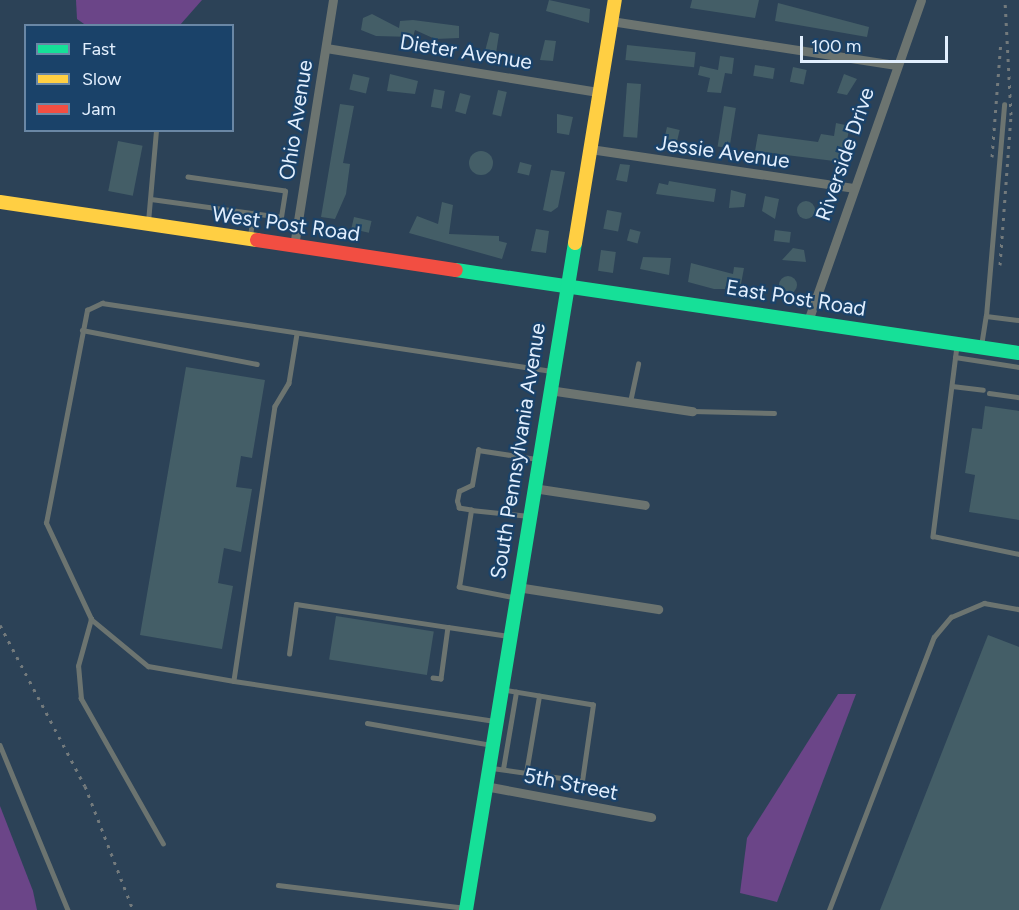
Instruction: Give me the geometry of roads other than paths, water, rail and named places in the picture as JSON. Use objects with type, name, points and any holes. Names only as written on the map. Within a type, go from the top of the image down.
[{"type":"street","name":"Ohio Avenue","points":[[294,246],[333,0]]},
{"type":"street","name":"South Pennsylvania Avenue","points":[[466,909],[549,390],[615,0]]},
{"type":"street","name":"Riverside Drive","points":[[808,321],[894,64],[921,0]]},
{"type":"street","points":[[611,21],[894,64]]},
{"type":"street","name":"Dieter Avenue","points":[[326,48],[599,92]]},
{"type":"street","name":"Jessie Avenue","points":[[590,149],[853,188]]},
{"type":"street","name":"West Post Road","points":[[0,202],[249,241],[567,285]]},
{"type":"street","name":"East Post Road","points":[[567,285],[808,321],[956,350],[981,347],[1019,353]]},
{"type":"street","points":[[549,390],[692,411]]},
{"type":"street","points":[[533,488],[645,506]]},
{"type":"street","points":[[516,593],[658,609]]},
{"type":"street","name":"5th Street","points":[[485,786],[651,817]]},
{"type":"lane","points":[[981,347],[986,316],[1004,105]]},
{"type":"lane","points":[[148,225],[156,132]]},
{"type":"lane","points":[[151,199],[281,217],[285,191],[188,177]]},
{"type":"lane","points":[[249,241],[253,213]]},
{"type":"lane","points":[[496,721],[148,666],[91,619],[46,524],[87,310],[102,303],[553,371]]},
{"type":"lane","points":[[986,316],[1019,319]]},
{"type":"lane","points":[[82,330],[257,364]]},
{"type":"lane","points":[[234,681],[275,406],[289,383],[297,334]]},
{"type":"lane","points":[[1019,367],[956,350],[933,536],[1019,554]]},
{"type":"lane","points":[[630,402],[638,364]]},
{"type":"lane","points":[[952,386],[1019,398]]},
{"type":"lane","points":[[692,411],[774,414]]},
{"type":"lane","points":[[529,516],[459,508],[459,491],[472,485],[478,450],[538,459]]},
{"type":"lane","points":[[471,510],[459,587],[516,593]]},
{"type":"lane","points":[[829,910],[934,637],[951,617],[984,603],[1019,609]]},
{"type":"lane","points":[[289,654],[296,604],[509,636]]},
{"type":"lane","points":[[91,619],[78,666],[81,699],[163,844]]},
{"type":"lane","points":[[433,678],[441,679],[448,627]]},
{"type":"lane","points":[[488,767],[582,781],[593,705],[501,690]]},
{"type":"lane","points":[[503,769],[516,692]]},
{"type":"lane","points":[[526,773],[539,696]]},
{"type":"lane","points":[[366,723],[492,745]]},
{"type":"lane","points":[[0,745],[68,910]]},
{"type":"lane","points":[[278,885],[466,909]]},
{"type":"railway","points":[[1000,265],[1011,115],[1005,0]]},
{"type":"railway","points":[[992,157],[1001,41]]},
{"type":"railway","points":[[0,625],[85,786],[133,910]]}]
